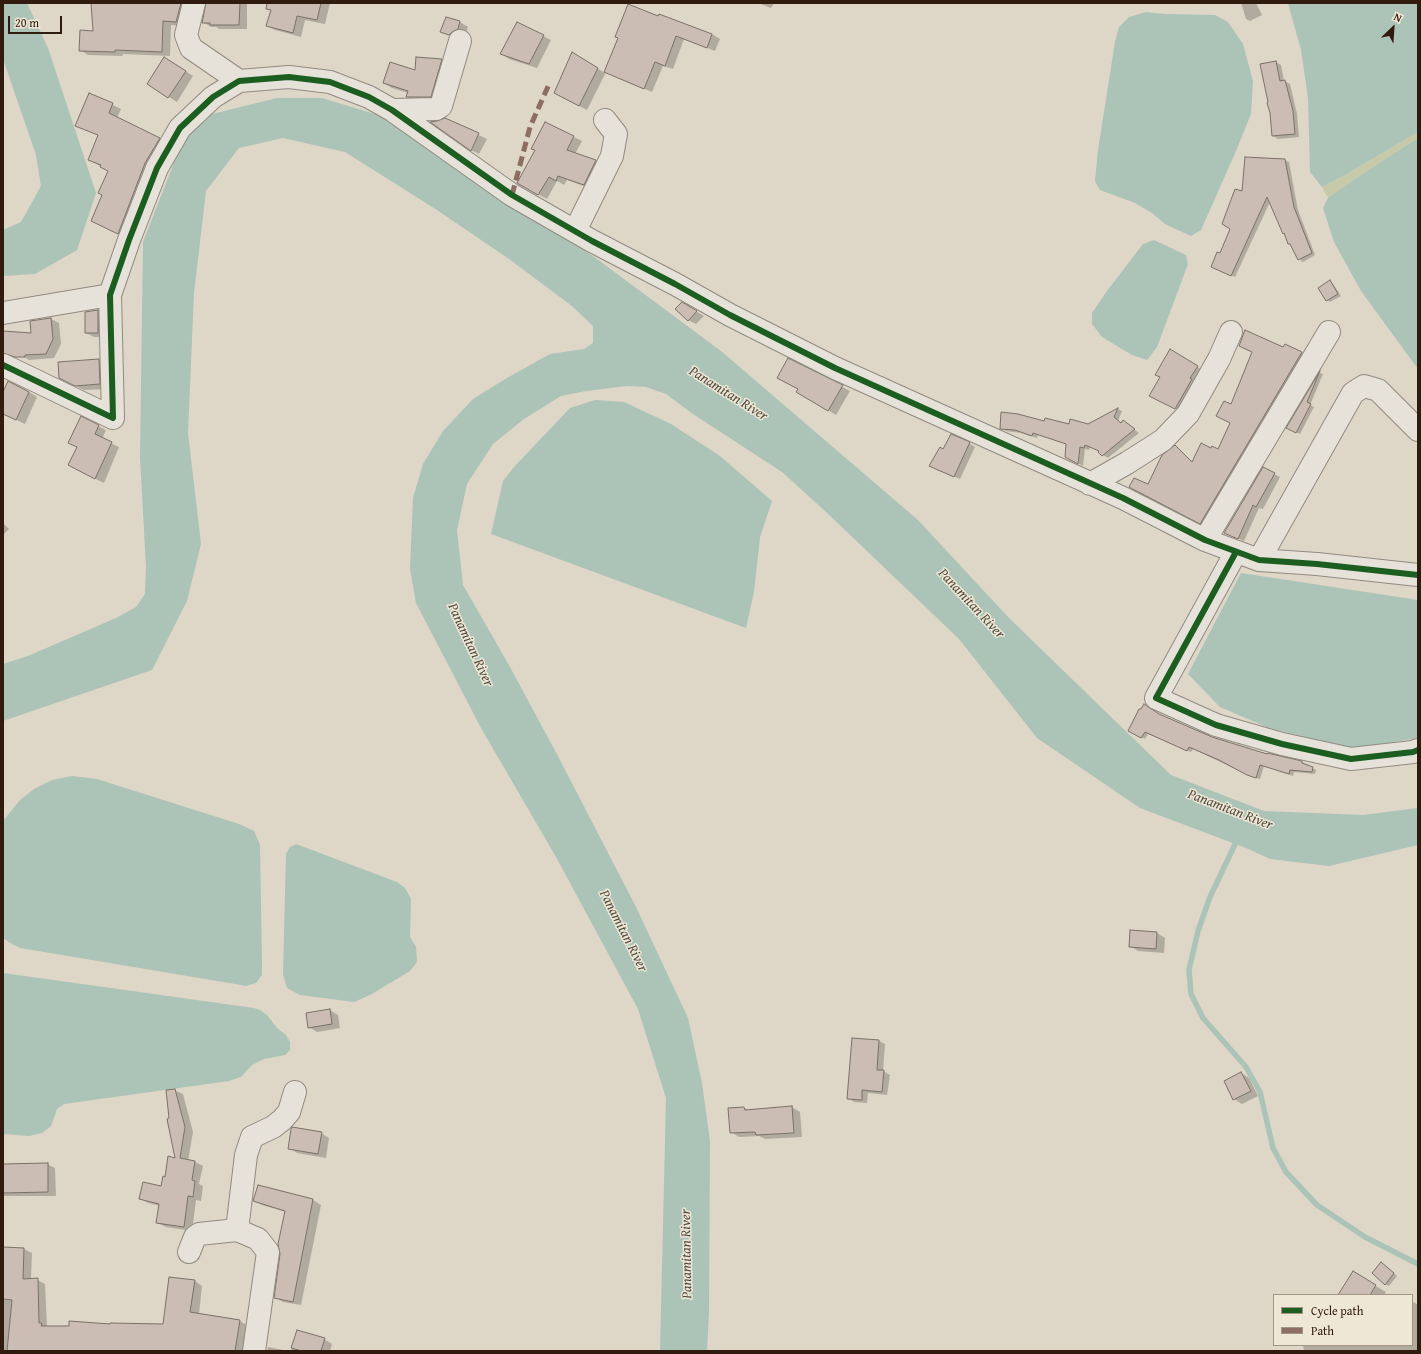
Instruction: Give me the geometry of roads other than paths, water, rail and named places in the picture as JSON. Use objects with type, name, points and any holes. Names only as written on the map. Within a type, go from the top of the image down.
[{"type":"street","points":[[194,3],[186,35],[191,48],[239,81]]},
{"type":"street","points":[[392,110],[436,109],[440,106],[460,41]]},
{"type":"street","points":[[3,365],[113,418],[110,295],[129,240],[157,168],[180,128],[213,97],[239,81],[289,77],[330,82],[369,97],[392,110],[512,194],[575,231],[730,315],[835,368],[1123,498],[1205,540],[1259,560],[1317,564],[1418,575]]},
{"type":"street","points":[[575,231],[612,156],[616,134],[606,120]]},
{"type":"street","points":[[3,313],[110,295]]},
{"type":"street","points":[[1090,484],[1163,440],[1188,414],[1219,359],[1231,332]]},
{"type":"street","points":[[1205,540],[1329,332]]},
{"type":"street","points":[[1259,560],[1353,393],[1364,386],[1378,390],[1418,430]]},
{"type":"street","points":[[1236,552],[1156,698],[1216,725],[1282,744],[1351,759],[1413,752],[1418,750]]},
{"type":"street","points":[[237,1230],[246,1155],[252,1137],[273,1127],[282,1120],[289,1112],[295,1092]]},
{"type":"street","points":[[189,1252],[195,1236],[199,1234],[237,1230],[258,1239],[268,1252],[254,1351]]},
{"type":"water","points":[[3,3],[27,3],[48,48],[96,193],[77,250],[35,274],[3,276],[3,230],[21,222],[41,186],[36,155],[3,59]]},
{"type":"water","points":[[1288,3],[1418,3],[1418,132],[1322,187],[1310,172],[1308,98],[1301,50]]},
{"type":"water","points":[[1146,12],[1215,15],[1228,22],[1243,44],[1253,81],[1251,114],[1201,230],[1191,236],[1165,224],[1152,213],[1135,203],[1100,190],[1095,181],[1098,150],[1115,42],[1119,27],[1129,17]]},
{"type":"water","name":"Panamitan River","points":[[277,98],[322,98],[388,118],[597,259],[721,351],[918,520],[1009,618],[1171,775],[1264,811],[1363,815],[1418,808],[1418,845],[1329,866],[1270,859],[1246,848],[1140,808],[1037,738],[959,639],[782,472],[693,414],[666,394],[646,387],[627,386],[586,391],[561,396],[524,419],[493,444],[467,484],[457,530],[463,585],[510,667],[560,760],[636,907],[688,1018],[702,1083],[710,1141],[709,1312],[707,1351],[660,1351],[666,1098],[638,1009],[556,857],[481,728],[416,603],[410,569],[413,498],[423,464],[443,431],[473,399],[507,378],[550,354],[584,349],[593,343],[593,326],[572,306],[509,259],[437,210],[345,152],[283,138],[239,148],[206,191],[194,293],[188,433],[201,544],[187,601],[152,670],[3,721],[3,664],[28,656],[116,618],[136,607],[145,594],[146,567],[140,457],[143,242],[184,137],[208,115]]},
{"type":"water","points":[[1418,138],[1418,369],[1361,291],[1334,242],[1323,208],[1328,198]]},
{"type":"water","points":[[1154,240],[1186,255],[1188,264],[1157,347],[1147,360],[1132,355],[1102,337],[1092,324],[1092,313],[1143,244]]},
{"type":"water","points":[[595,400],[624,402],[671,424],[720,456],[772,501],[760,537],[754,592],[746,628],[491,534],[503,481],[514,467],[570,408]]},
{"type":"water","points":[[1241,573],[1418,600],[1418,738],[1353,749],[1269,728],[1220,707],[1188,674]]},
{"type":"water","points":[[72,776],[97,779],[239,824],[254,831],[260,845],[262,963],[262,975],[256,983],[246,986],[20,948],[3,938],[3,821],[20,800],[34,789],[52,780]]},
{"type":"water","points":[[296,844],[397,882],[405,888],[411,899],[410,937],[416,947],[417,962],[410,971],[370,995],[354,1002],[300,995],[287,988],[283,974],[286,854],[290,847]]},
{"type":"water","points":[[3,973],[254,1008],[267,1015],[277,1028],[286,1035],[290,1042],[290,1050],[285,1055],[264,1059],[252,1065],[241,1077],[229,1081],[64,1104],[57,1109],[51,1126],[42,1133],[29,1136],[3,1134]]},
{"type":"waterway","points":[[1238,838],[1210,897],[1198,931],[1189,970],[1191,994],[1203,1018],[1246,1067],[1260,1092],[1273,1148],[1286,1172],[1317,1205],[1365,1237],[1418,1264]]}]
